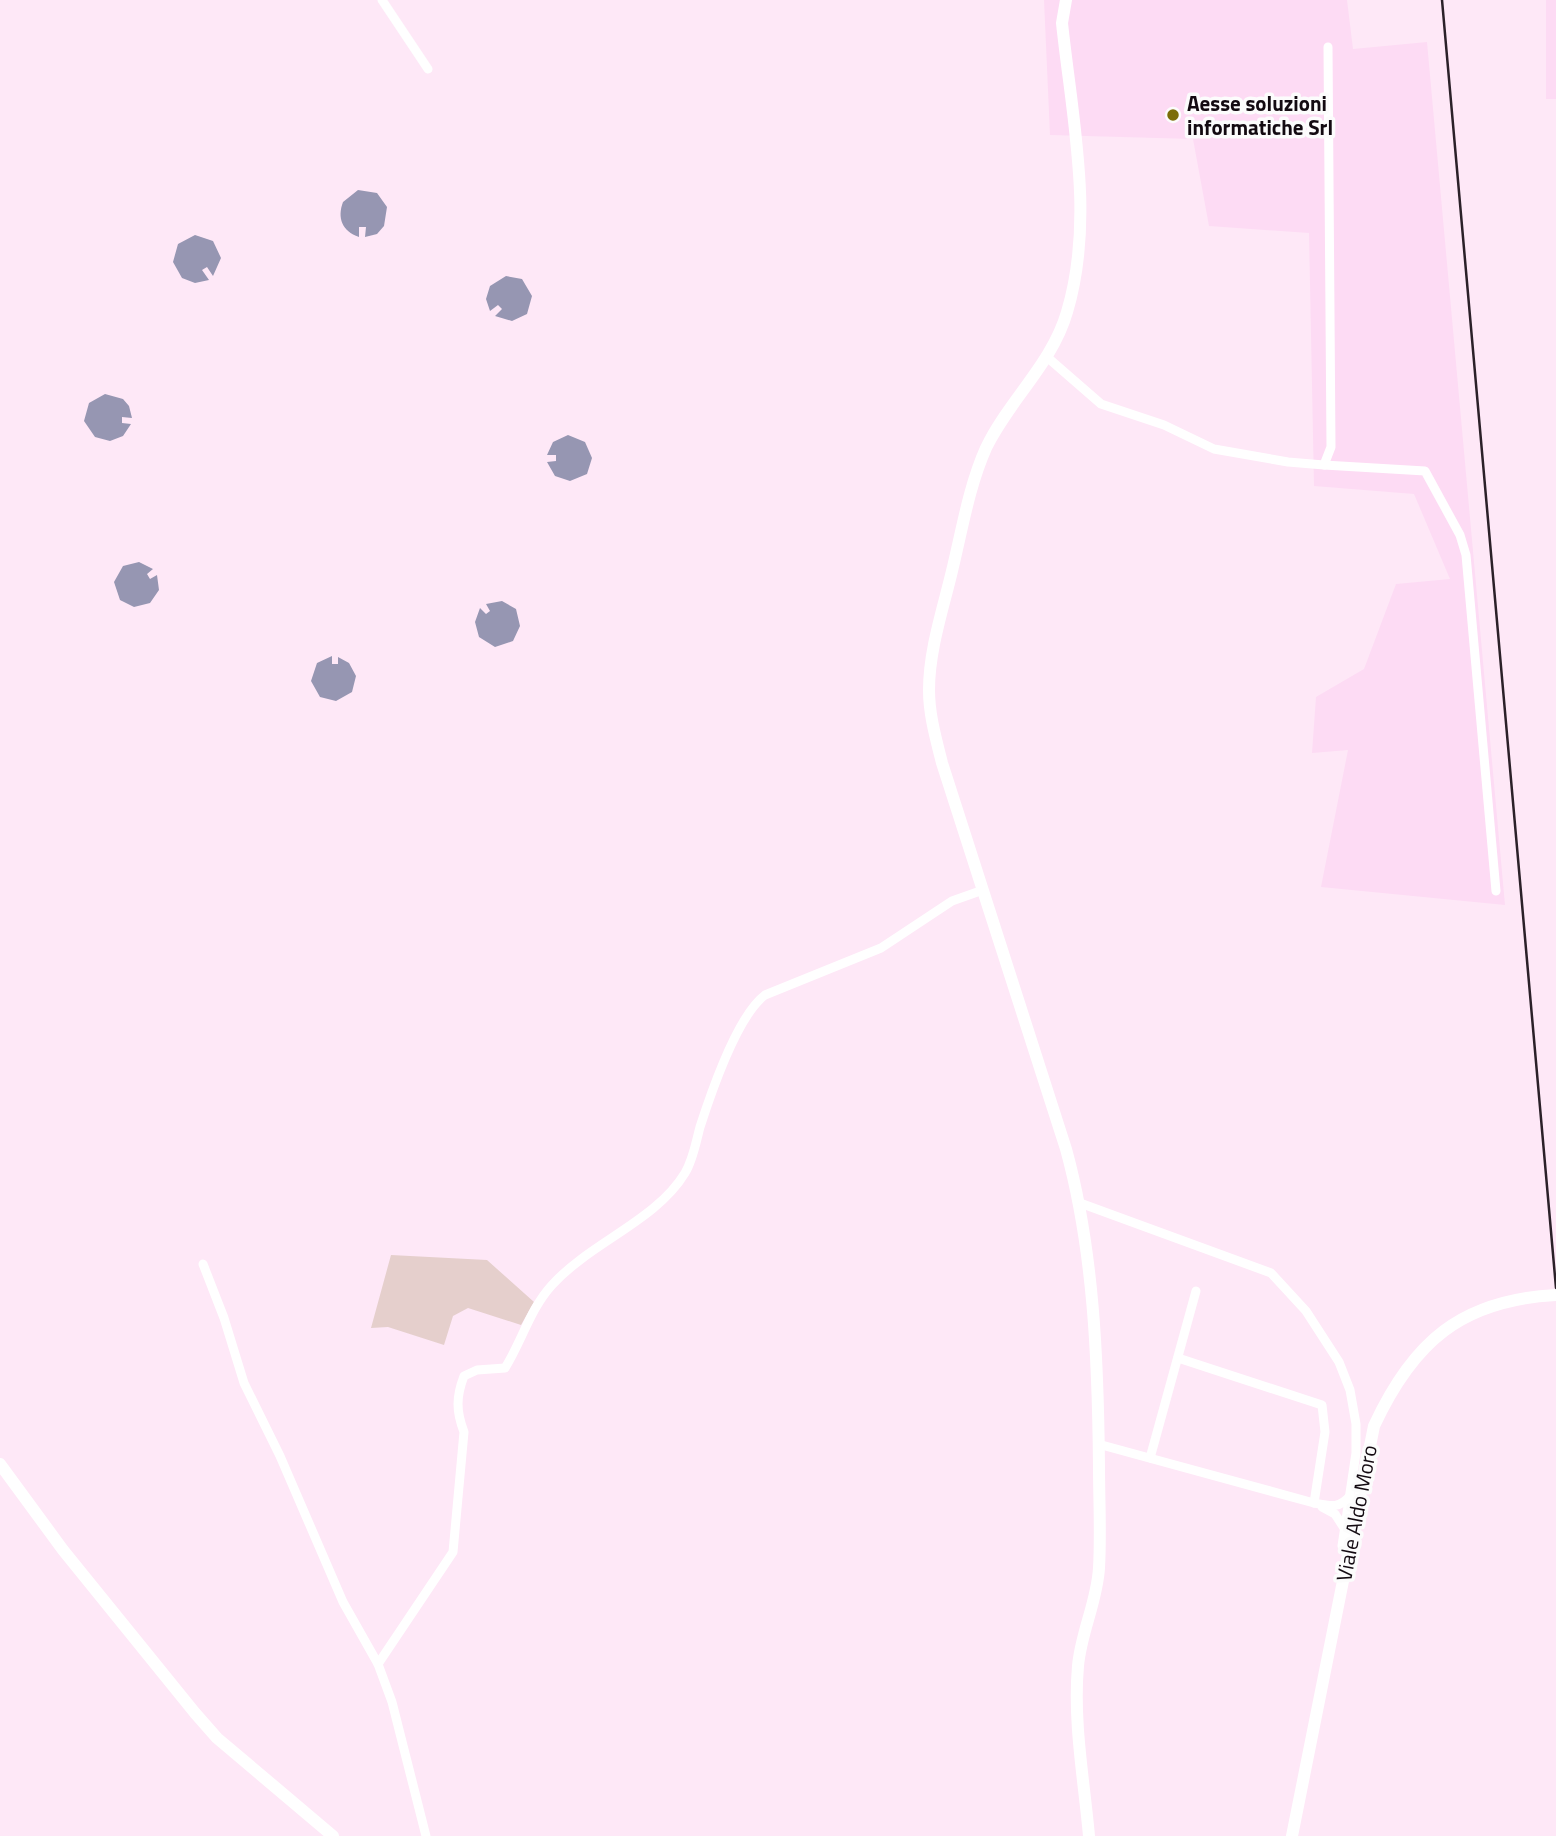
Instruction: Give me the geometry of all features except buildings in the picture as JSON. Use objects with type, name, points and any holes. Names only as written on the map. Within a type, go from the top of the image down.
[{"type":"street","points":[[382,0],[428,69]]},
{"type":"street","points":[[1066,0],[1062,23],[1082,240],[1067,314],[1046,357],[987,447],[973,484],[932,655],[929,690],[932,726],[1066,1149],[1080,1203],[1093,1333],[1098,1444],[1099,1565],[1093,1609],[1081,1645],[1077,1703],[1089,1836]]},
{"type":"street","points":[[1324,465],[1331,447],[1328,47]]},
{"type":"street","points":[[1046,357],[1091,397],[1123,414],[1164,425],[1214,449],[1288,462],[1425,471],[1460,534],[1466,555],[1496,891]]},
{"type":"street","points":[[377,1664],[453,1552],[464,1432],[457,1414],[457,1395],[464,1376],[477,1370],[505,1368],[533,1312],[551,1286],[582,1256],[673,1192],[687,1169],[710,1097],[750,1006],[765,995],[881,948],[952,901],[983,890]]},
{"type":"street","points":[[1080,1203],[1271,1273],[1306,1311],[1339,1362],[1349,1390],[1356,1453],[1342,1546],[1347,1555]]},
{"type":"street","points":[[203,1264],[224,1318],[244,1383],[280,1455],[343,1602],[377,1664],[392,1702],[426,1836]]},
{"type":"street","points":[[1150,1458],[1196,1290]]},
{"type":"street","name":"Viale Aldo Moro","points":[[1292,1836],[1374,1426],[1405,1368],[1448,1328],[1479,1310],[1519,1297],[1556,1295]]},
{"type":"street","points":[[1178,1358],[1322,1405],[1325,1432],[1314,1503]]},
{"type":"street","points":[[1098,1444],[1314,1503],[1335,1507],[1343,1505],[1350,1496]]},
{"type":"street","points":[[0,1464],[63,1550],[217,1738],[333,1836]]},
{"type":"street","points":[[1314,1503],[1335,1514],[1345,1531]]},
{"type":"shaded area","points":[[1044,0],[1347,0],[1353,49],[1427,42],[1505,905],[1321,887],[1348,750],[1312,753],[1316,697],[1364,669],[1396,584],[1450,579],[1414,494],[1314,486],[1309,233],[1209,226],[1193,139],[1050,135]]},
{"type":"shaded area","points":[[1546,0],[1556,0],[1556,99],[1546,99]]},
{"type":"shaded area","points":[[391,1255],[487,1260],[534,1302],[521,1325],[468,1308],[453,1316],[444,1345],[388,1327],[371,1328]]},
{"type":"water","points":[[358,190],[377,193],[387,207],[384,226],[377,234],[365,237],[366,227],[359,227],[359,237],[348,231],[342,223],[343,202]]},
{"type":"water","points":[[195,235],[213,241],[221,258],[213,276],[207,267],[202,270],[209,280],[195,283],[182,278],[173,262],[178,244]]},
{"type":"water","points":[[506,276],[522,279],[532,296],[527,314],[512,321],[495,316],[502,309],[498,305],[490,311],[486,299],[490,286]]},
{"type":"water","points":[[105,394],[123,399],[129,406],[132,418],[122,417],[122,423],[131,424],[123,436],[110,441],[95,437],[84,421],[89,403]]},
{"type":"water","points":[[568,435],[585,442],[592,458],[587,474],[570,481],[555,476],[547,462],[556,461],[556,455],[547,455],[553,442]]},
{"type":"water","points":[[139,562],[153,569],[147,574],[150,579],[157,575],[159,590],[150,603],[134,607],[120,600],[114,582],[123,566]]},
{"type":"water","points":[[502,601],[516,609],[520,626],[513,641],[495,647],[479,637],[475,622],[480,608],[486,614],[490,611],[486,604]]},
{"type":"water","points":[[332,656],[332,664],[338,664],[338,657],[349,663],[356,676],[352,692],[336,701],[320,697],[311,681],[317,663]]},
{"type":"railway","points":[[1442,0],[1556,1288]]},
{"type":"place","name":"Aesse soluzioni informatiche Srl","points":[[1173,115]]}]
